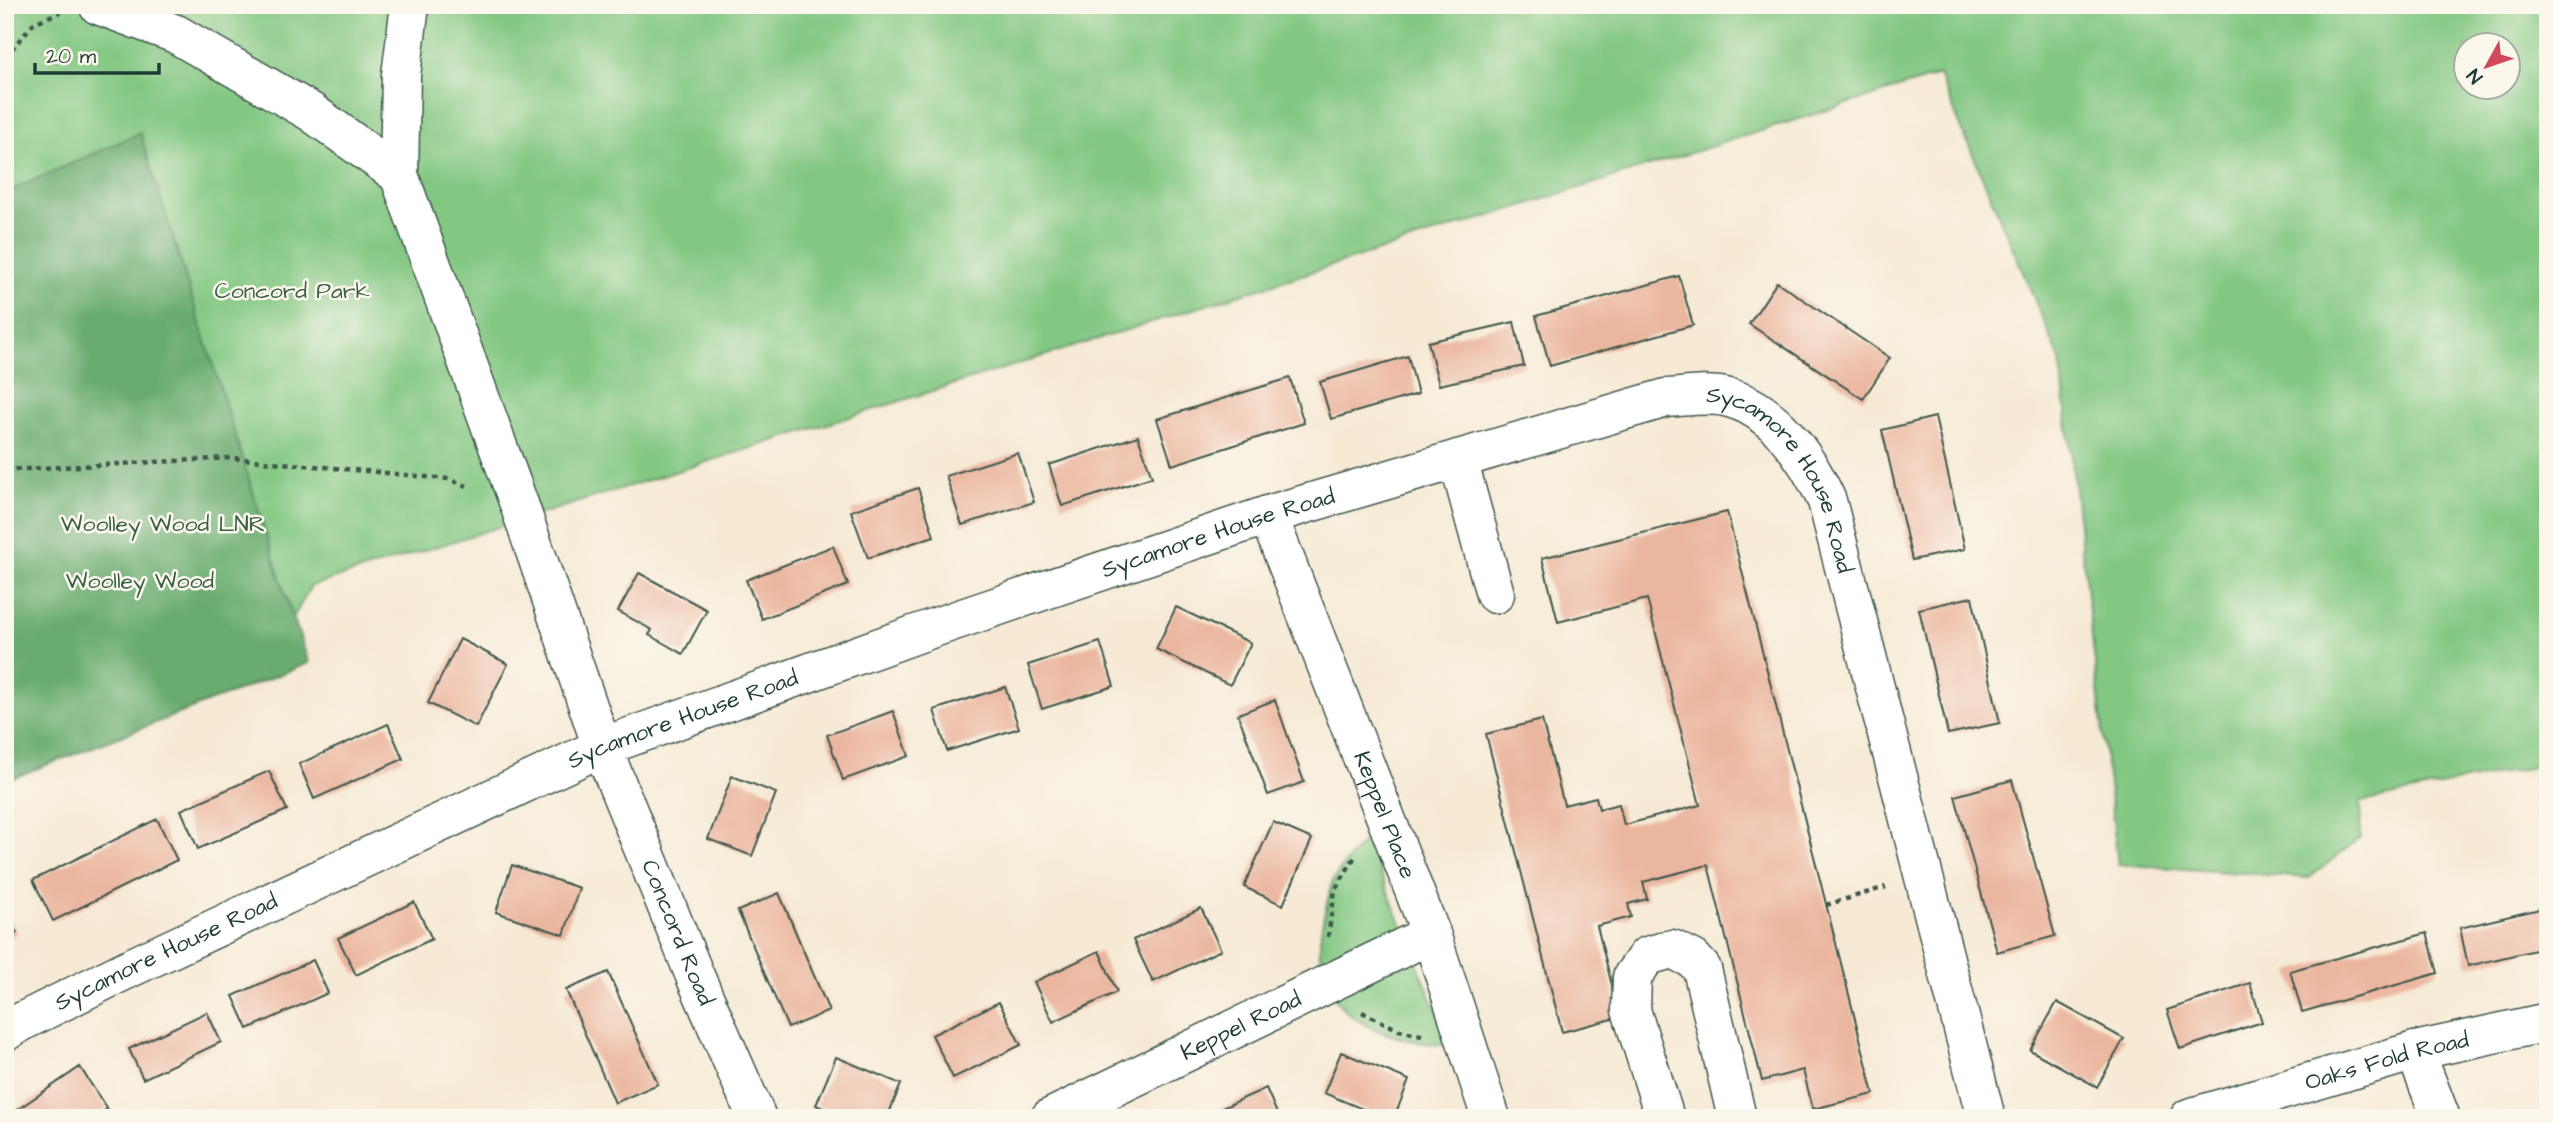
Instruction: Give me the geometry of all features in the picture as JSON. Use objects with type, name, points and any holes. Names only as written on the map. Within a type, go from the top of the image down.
[{"type":"street","points":[[400,175],[401,75],[410,5]]},
{"type":"street","points":[[82,7],[176,34],[311,112],[400,175]]},
{"type":"street","name":"Concord Road","points":[[400,175],[519,504],[602,747],[695,976],[757,1118]]},
{"type":"street","name":"Sycamore House Road","points":[[5,1032],[128,969],[602,747],[936,627],[1268,515],[1666,398],[1725,397],[1752,407],[1774,424],[1797,448],[1815,474],[1827,501],[1986,1118]]},
{"type":"street","points":[[1458,459],[1495,594]]},
{"type":"street","name":"Keppel Place","points":[[1268,515],[1431,933],[1491,1118]]},
{"type":"street","name":"Keppel Road","points":[[1050,1118],[1431,933]]},
{"type":"street","points":[[1665,1118],[1631,1010],[1632,977],[1647,956],[1672,949],[1693,959],[1702,969],[1737,1118]]},
{"type":"street","name":"Oaks Fold Road","points":[[2189,1118],[2415,1051],[2548,1022]]},
{"type":"street","points":[[2415,1051],[2441,1118]]},
{"type":"path","points":[[5,57],[34,23],[82,7]]},
{"type":"path","points":[[5,471],[230,458],[448,479],[519,504]]},
{"type":"path","points":[[1826,905],[1923,876]]},
{"type":"green space","name":"Concord Park","points":[[5,5],[2548,5],[2548,764],[2361,802],[2360,838],[2309,878],[2118,864],[2060,359],[1939,75],[311,586],[293,618],[309,663],[5,781]]},
{"type":"green space","name":"Woolley Wood","points":[[140,133],[309,663],[5,781],[5,193]]},
{"type":"green space","points":[[1366,838],[1451,1046],[1393,1036],[1369,1026],[1348,1012],[1332,995],[1323,972],[1320,945],[1325,912],[1336,875]]},
{"type":"building","points":[[1679,276],[1693,325],[1550,366],[1536,316]]},
{"type":"building","points":[[1777,282],[1890,358],[1863,399],[1749,324]]},
{"type":"building","points":[[1514,322],[1524,366],[1439,385],[1428,342]]},
{"type":"building","points":[[1408,356],[1418,394],[1331,419],[1320,382]]},
{"type":"building","points":[[1290,378],[1304,423],[1172,465],[1157,419]]},
{"type":"building","points":[[1935,417],[1965,549],[1912,560],[1882,430]]},
{"type":"building","points":[[1138,436],[1152,477],[1062,506],[1049,465]]},
{"type":"building","points":[[1018,453],[1034,502],[962,525],[946,476]]},
{"type":"building","points":[[918,488],[934,536],[868,558],[851,511]]},
{"type":"building","points":[[1727,512],[1874,1094],[1813,1109],[1803,1070],[1762,1081],[1708,865],[1643,882],[1647,899],[1628,904],[1631,917],[1597,926],[1620,1017],[1562,1032],[1486,734],[1542,720],[1564,805],[1596,797],[1599,809],[1619,804],[1624,825],[1700,805],[1647,599],[1558,622],[1542,558]]},
{"type":"building","points":[[833,546],[848,585],[762,619],[746,580]]},
{"type":"building","points":[[639,573],[707,610],[683,654],[649,635],[652,630],[618,611]]},
{"type":"building","points":[[1972,597],[2000,723],[1948,734],[1919,609]]},
{"type":"building","points":[[1176,607],[1251,643],[1230,685],[1156,649]]},
{"type":"building","points":[[460,639],[508,664],[476,727],[428,703]]},
{"type":"building","points":[[1100,642],[1114,686],[1042,709],[1028,665]]},
{"type":"building","points":[[1005,687],[1019,728],[947,751],[934,710]]},
{"type":"building","points":[[1275,700],[1304,782],[1268,795],[1238,714]]},
{"type":"building","points":[[893,711],[909,756],[843,780],[827,735]]},
{"type":"building","points":[[388,724],[403,759],[314,799],[299,764]]},
{"type":"building","points":[[269,771],[287,810],[198,849],[181,810]]},
{"type":"building","points":[[732,776],[776,793],[752,856],[708,839]]},
{"type":"building","points":[[2012,780],[2055,936],[1997,952],[1955,796]]},
{"type":"building","points":[[157,819],[177,860],[53,921],[33,880]]},
{"type":"building","points":[[1273,822],[1312,839],[1283,905],[1244,887]]},
{"type":"building","points":[[512,865],[579,888],[564,935],[496,912]]},
{"type":"building","points":[[779,893],[829,1011],[788,1028],[738,911]]},
{"type":"building","points":[[414,902],[432,939],[356,975],[338,938]]},
{"type":"building","points":[[2548,907],[2548,947],[2468,966],[2460,928]]},
{"type":"building","points":[[1201,908],[1221,950],[1153,982],[1133,940]]},
{"type":"building","points":[[5,914],[17,933],[5,940]]},
{"type":"building","points":[[2427,933],[2438,973],[2302,1012],[2290,971]]},
{"type":"building","points":[[1099,951],[1117,992],[1053,1022],[1034,982]]},
{"type":"building","points":[[313,960],[328,993],[248,1029],[233,996]]},
{"type":"building","points":[[608,972],[658,1084],[615,1103],[566,990]]},
{"type":"building","points":[[2250,983],[2262,1022],[2180,1049],[2167,1010]]},
{"type":"building","points":[[999,1002],[1021,1045],[953,1078],[932,1035]]},
{"type":"building","points":[[2057,1002],[2124,1039],[2097,1087],[2030,1050]]},
{"type":"building","points":[[207,1012],[221,1042],[143,1079],[129,1049]]},
{"type":"building","points":[[1341,1052],[1409,1080],[1394,1118],[1384,1118],[1324,1093]]},
{"type":"building","points":[[836,1057],[901,1084],[887,1118],[846,1118],[816,1105]]},
{"type":"building","points":[[80,1067],[107,1109],[94,1118],[5,1118]]},
{"type":"building","points":[[1266,1088],[1279,1118],[1200,1118],[1231,1104]]},
{"type":"park label","name":"Woolley Wood LNR","points":[[163,524]]}]
